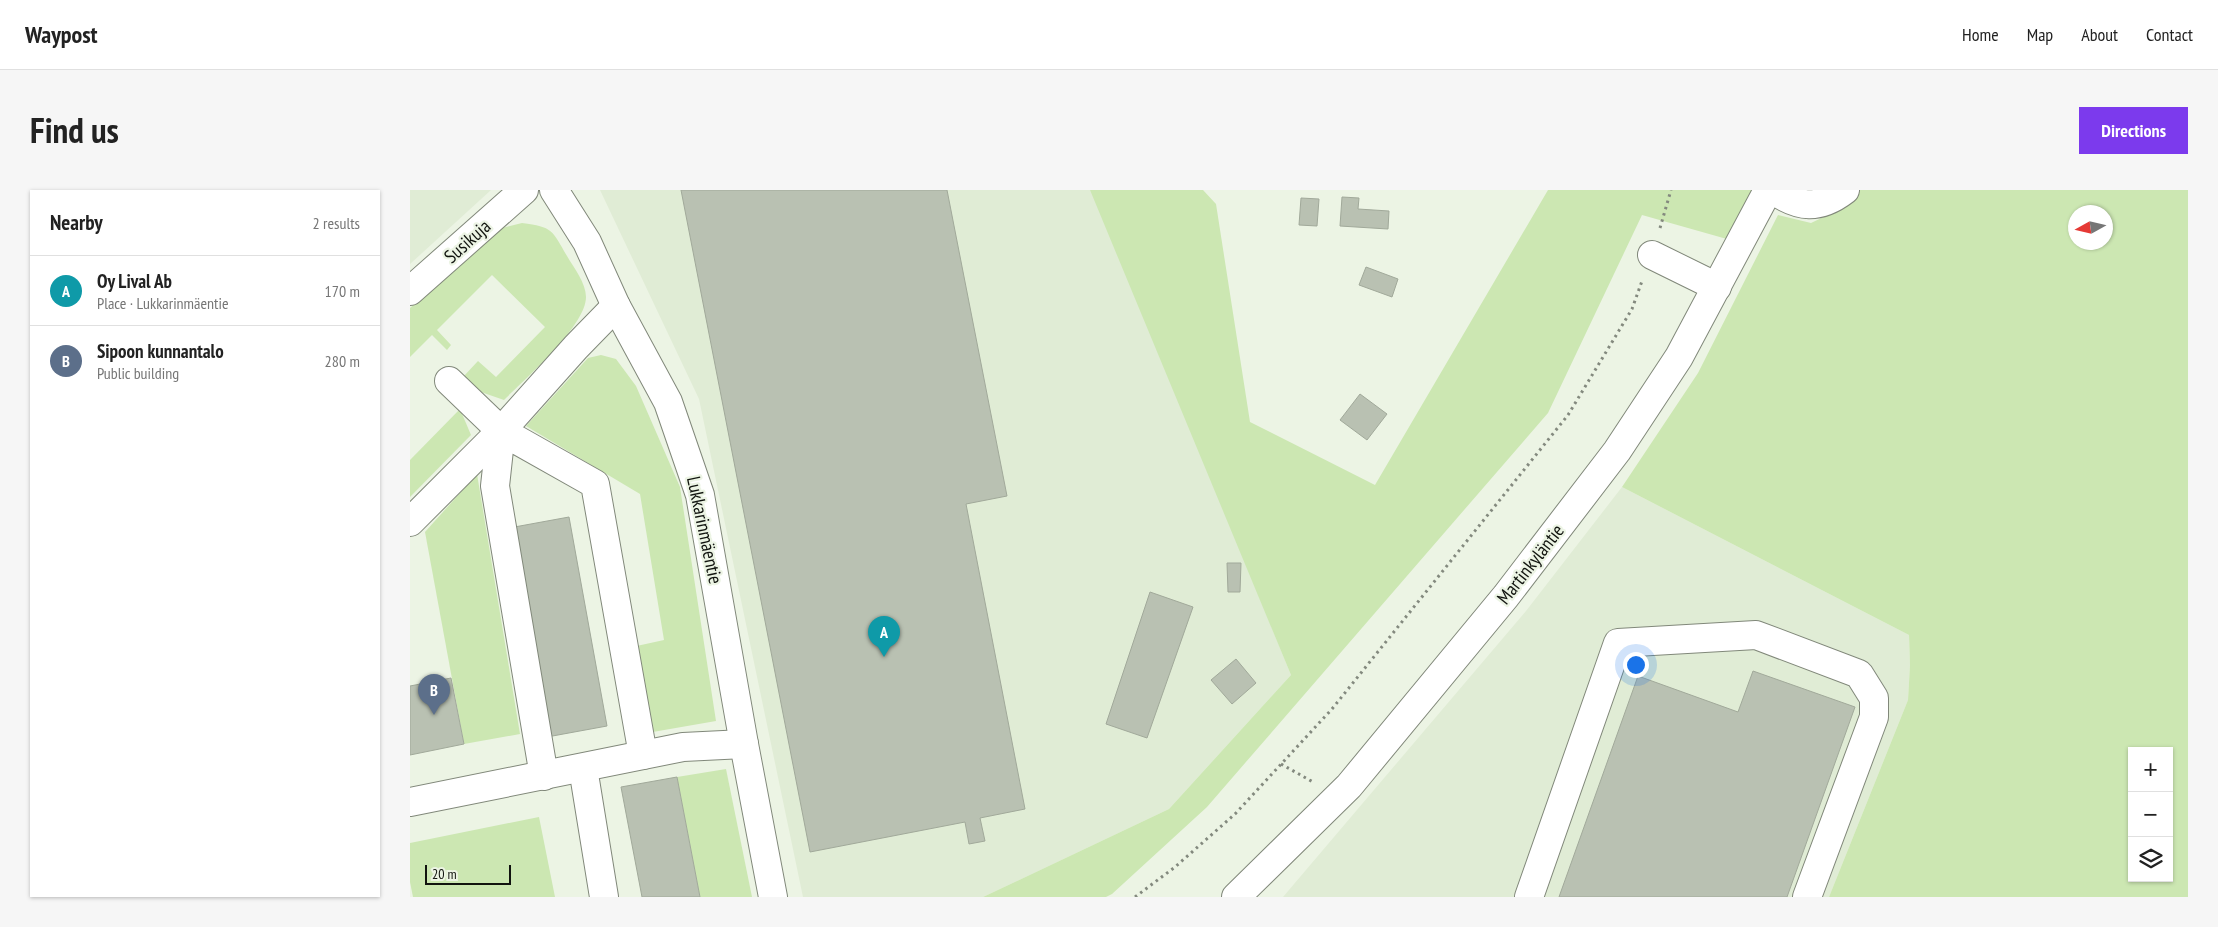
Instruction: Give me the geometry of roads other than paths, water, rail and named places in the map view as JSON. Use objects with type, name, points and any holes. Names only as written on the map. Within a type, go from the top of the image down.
[{"type":"street","name":"Susikuja","points":[[410,291],[524,190]]},
{"type":"street","name":"Lukkarinmäentie","points":[[554,190],[587,242],[616,306],[668,402],[700,495],[773,897]]},
{"type":"street","name":"Martinkyläntie","points":[[1236,897],[1349,786],[1506,596],[1617,451],[1679,357],[1768,190]]},
{"type":"street","points":[[1773,190],[1796,203],[1814,206],[1844,190]]},
{"type":"street","points":[[1652,255],[1717,286]]},
{"type":"street","points":[[410,522],[502,431],[576,347],[616,306]]},
{"type":"street","points":[[449,381],[502,431],[594,484],[643,755]]},
{"type":"street","points":[[502,431],[495,486],[544,776]]},
{"type":"street","points":[[1529,897],[1618,643],[1756,635],[1860,674],[1874,698],[1874,717],[1807,897]]},
{"type":"street","points":[[410,802],[683,747],[744,744]]},
{"type":"street","points":[[583,768],[604,897]]},
{"type":"place","name":"Oy Lival Ab","points":[[884,657]]},
{"type":"place","name":"Sipoon kunnantalo","points":[[434,715]]}]
